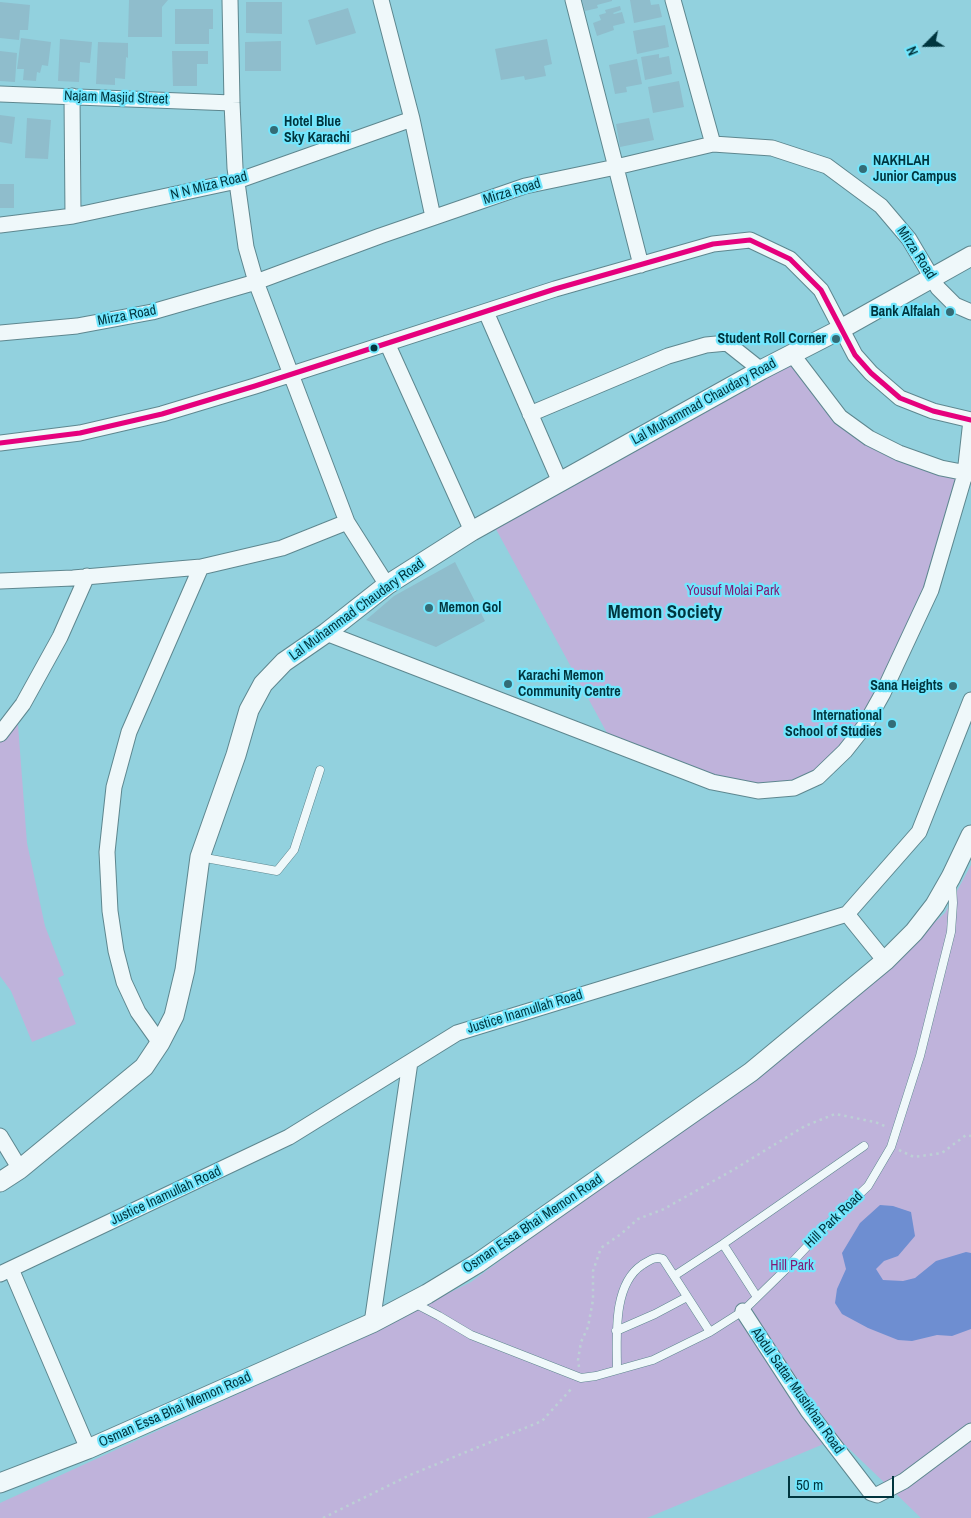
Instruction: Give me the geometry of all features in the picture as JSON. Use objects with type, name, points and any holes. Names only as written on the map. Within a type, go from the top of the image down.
[{"type":"street","points":[[230,0],[232,103],[237,181],[246,247],[256,282],[290,375],[347,522],[387,585]]},
{"type":"street","points":[[381,0],[412,119],[434,218]]},
{"type":"street","points":[[573,0],[642,265]]},
{"type":"street","points":[[673,0],[713,144]]},
{"type":"street","name":"Najam Masjid Street","points":[[0,94],[232,103]]},
{"type":"street","points":[[72,96],[73,216]]},
{"type":"street","name":"N N Miza Road","points":[[0,225],[73,216],[237,181],[412,119]]},
{"type":"street","name":"Mirza Road","points":[[0,333],[77,326],[152,312],[256,282],[525,186],[713,144],[772,148],[828,166],[881,206],[909,239],[938,288],[955,305],[971,312]]},
{"type":"street","points":[[0,443],[80,433],[162,414],[290,375],[555,289],[712,244],[750,240],[790,259],[821,290],[855,355],[871,373],[900,398],[933,411],[971,420],[968,474],[931,590],[883,693],[864,727],[845,751],[818,777],[794,788],[758,791],[712,782],[326,632]]},
{"type":"street","name":"Lal Muhammad Chaudary Road","points":[[0,1182],[20,1169],[144,1067],[160,1044],[174,1016],[185,970],[200,857],[236,755],[249,710],[263,684],[284,662],[387,585],[472,531],[761,370],[841,329],[971,256]]},
{"type":"street","points":[[486,312],[560,482]]},
{"type":"street","points":[[530,414],[668,356],[706,344],[727,343],[761,370]]},
{"type":"street","points":[[387,344],[472,531]]},
{"type":"street","points":[[792,354],[840,417],[869,438],[899,453],[941,468],[968,474]]},
{"type":"street","points":[[0,581],[201,567],[282,548],[347,522]]},
{"type":"street","points":[[160,1044],[138,1012],[124,982],[116,951],[110,911],[107,852],[114,787],[129,732],[201,567]]},
{"type":"street","points":[[0,734],[23,704],[60,637],[87,576]]},
{"type":"street","points":[[885,962],[847,914],[919,832],[971,700]]},
{"type":"street","name":"Osman Essa Bhai Memon Road","points":[[0,1483],[88,1448],[372,1323],[478,1263],[751,1072],[885,962],[914,932],[935,905],[971,835]]},
{"type":"street","name":"Justice Inamullah Road","points":[[6,1272],[289,1137],[457,1033],[847,914]]},
{"type":"street","points":[[372,1323],[410,1062]]},
{"type":"street","points":[[0,1136],[20,1169]]},
{"type":"street","points":[[6,1272],[88,1448]]},
{"type":"street","name":"Abdul Sattar Mustikhan Road","points":[[743,1311],[808,1411],[871,1493],[878,1495],[904,1481],[971,1432]]},
{"type":"lane","points":[[200,857],[277,871],[294,850],[320,770]]},
{"type":"lane","name":"Hill Park Road","points":[[581,1378],[596,1376],[653,1360],[710,1332],[743,1311],[828,1223],[868,1186],[891,1146],[920,1056],[951,932],[953,903],[951,877]]},
{"type":"lane","points":[[674,1276],[864,1146]]},
{"type":"lane","points":[[723,1244],[757,1297]]},
{"type":"lane","points":[[618,1370],[616,1331],[624,1287],[631,1275],[640,1266],[657,1257],[663,1259],[710,1332]]},
{"type":"lane","points":[[616,1331],[656,1314],[688,1297]]},
{"type":"lane","points":[[412,1302],[471,1335],[581,1378]]},
{"type":"path","points":[[323,1518],[410,1474],[542,1421],[581,1378],[578,1360],[588,1327],[593,1300],[593,1270],[601,1248],[638,1219],[664,1209],[805,1126],[834,1114],[875,1122],[896,1132]]},
{"type":"path","points":[[891,1146],[914,1157],[942,1153],[966,1135],[971,1136]]},
{"type":"green space","name":"Yousuf Molai Park","points":[[793,354],[869,438],[965,474],[931,590],[883,693],[818,777],[758,791],[613,744],[491,520]]},
{"type":"green space","points":[[17,712],[27,843],[45,926],[64,975],[58,978],[76,1024],[32,1042],[11,991],[0,976],[0,734]]},
{"type":"green space","name":"Hill Park","points":[[971,865],[971,1518],[921,1518],[838,1438],[647,1518],[0,1518],[0,1503],[338,1348],[471,1282],[814,1029],[945,913]]},
{"type":"water","points":[[880,1205],[893,1206],[911,1212],[915,1236],[898,1256],[884,1261],[876,1269],[883,1280],[903,1281],[915,1278],[936,1261],[966,1252],[971,1253],[971,1329],[952,1336],[937,1335],[912,1341],[898,1340],[868,1328],[842,1314],[835,1303],[837,1289],[846,1269],[842,1253],[860,1223]]},
{"type":"building","points":[[129,0],[168,0],[162,7],[162,37],[128,37]]},
{"type":"building","points":[[582,0],[612,1],[597,5],[598,8],[585,11]]},
{"type":"building","points":[[630,0],[650,0],[651,5],[659,4],[662,17],[634,23]]},
{"type":"building","points":[[0,2],[30,5],[28,30],[20,30],[19,40],[0,38]]},
{"type":"building","points":[[246,2],[282,2],[282,34],[246,33]]},
{"type":"building","points":[[620,6],[621,10],[613,13],[622,12],[625,23],[613,26],[614,30],[597,36],[593,23],[601,20],[599,15],[606,13],[605,10]]},
{"type":"building","points":[[348,8],[356,33],[316,45],[308,20]]},
{"type":"building","points":[[175,9],[213,9],[213,29],[209,29],[209,44],[175,44]]},
{"type":"building","points":[[665,25],[669,47],[637,54],[633,31]]},
{"type":"building","points":[[21,38],[51,42],[48,66],[42,65],[40,73],[37,72],[36,81],[23,80],[24,69],[17,69]]},
{"type":"building","points":[[60,39],[92,42],[90,63],[80,62],[79,82],[58,81]]},
{"type":"building","points":[[547,39],[552,64],[544,66],[546,76],[525,80],[524,76],[501,80],[495,49]]},
{"type":"building","points":[[281,41],[281,71],[245,71],[245,42]]},
{"type":"building","points":[[98,42],[128,43],[125,79],[115,78],[115,85],[96,84]]},
{"type":"building","points":[[0,51],[17,53],[15,82],[0,81]]},
{"type":"building","points":[[172,51],[208,51],[208,64],[197,64],[197,86],[173,86]]},
{"type":"building","points":[[659,54],[659,58],[669,56],[672,74],[645,80],[641,57]]},
{"type":"building","points":[[637,59],[642,84],[626,87],[627,92],[615,94],[609,65]]},
{"type":"building","points":[[679,81],[684,107],[653,113],[648,87]]},
{"type":"building","points":[[0,115],[15,117],[12,144],[0,142]]},
{"type":"building","points":[[27,118],[51,120],[48,159],[25,158]]},
{"type":"building","points":[[649,118],[654,140],[620,147],[616,124]]},
{"type":"building","points":[[0,184],[14,184],[14,208],[0,208]]},
{"type":"building","name":"Memon Gol","points":[[455,562],[485,621],[436,647],[366,620],[394,596]]},
{"type":"transit line","points":[[0,443],[80,433],[162,414],[255,386],[555,289],[713,244],[750,240],[790,259],[821,290],[855,355],[871,373],[900,398],[933,411],[971,420]]},
{"type":"place","name":"Hotel Blue Sky Karachi","points":[[274,130]]},
{"type":"place","name":"NAKHLAH Junior Campus","points":[[863,169]]},
{"type":"place","name":"Bank Alfalah","points":[[950,312]]},
{"type":"place","name":"Student Roll Corner","points":[[836,339]]},
{"type":"place","name":"Memon Gol","points":[[429,608]]},
{"type":"place","name":"Karachi Memon Community Centre","points":[[508,684]]},
{"type":"place","name":"Sana Heights","points":[[953,686]]},
{"type":"place","name":"International School of Studies","points":[[892,724]]},
{"type":"district","name":"Memon Society","points":[[665,613]]}]
